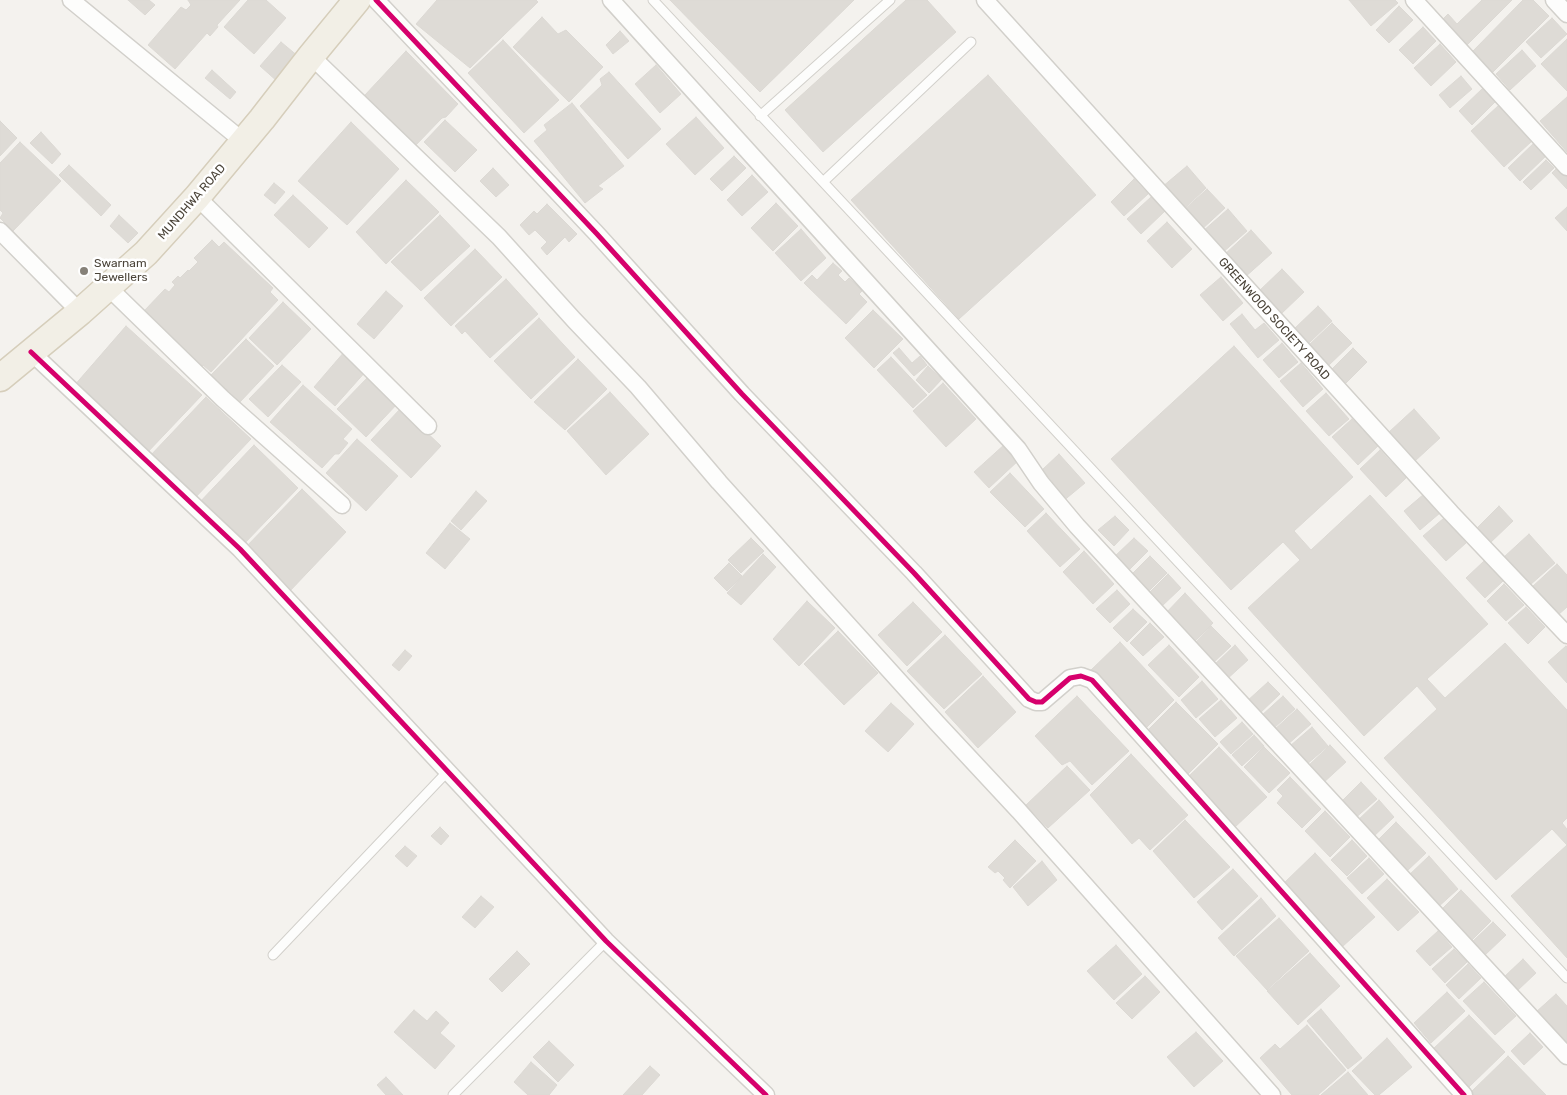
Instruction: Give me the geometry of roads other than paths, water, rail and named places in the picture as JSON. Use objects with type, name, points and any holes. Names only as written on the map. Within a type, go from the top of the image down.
[{"type":"main road","name":"MUNDHWA ROAD","points":[[0,378],[80,312],[146,253],[244,142],[357,0]]},
{"type":"street","points":[[72,0],[244,142]]},
{"type":"street","points":[[376,0],[597,234],[742,394],[1029,699],[1042,702],[1070,678],[1081,676],[1092,680],[1464,1095]]},
{"type":"street","points":[[611,0],[1018,449],[1041,483],[1077,526],[1567,1056]]},
{"type":"street","name":"GREENWOOD SOCIETY ROAD","points":[[985,0],[1431,491],[1567,635]]},
{"type":"street","points":[[1414,0],[1567,167]]},
{"type":"street","points":[[1554,0],[1567,14]]},
{"type":"street","points":[[311,56],[499,238],[638,387],[719,482],[937,724],[1019,810],[1272,1095]]},
{"type":"street","points":[[197,197],[428,426]]},
{"type":"street","points":[[0,231],[80,312]]},
{"type":"street","points":[[108,287],[223,399],[342,505]]},
{"type":"street","points":[[31,352],[240,549],[606,940],[766,1095]]},
{"type":"lane","points":[[653,0],[1567,978]]},
{"type":"lane","points":[[760,116],[890,0]]},
{"type":"lane","points":[[823,182],[970,42]]},
{"type":"lane","points":[[273,955],[448,771]]},
{"type":"lane","points":[[453,1095],[606,940]]},
{"type":"place","name":"Swarnam Jewellers","points":[[84,271]]}]
